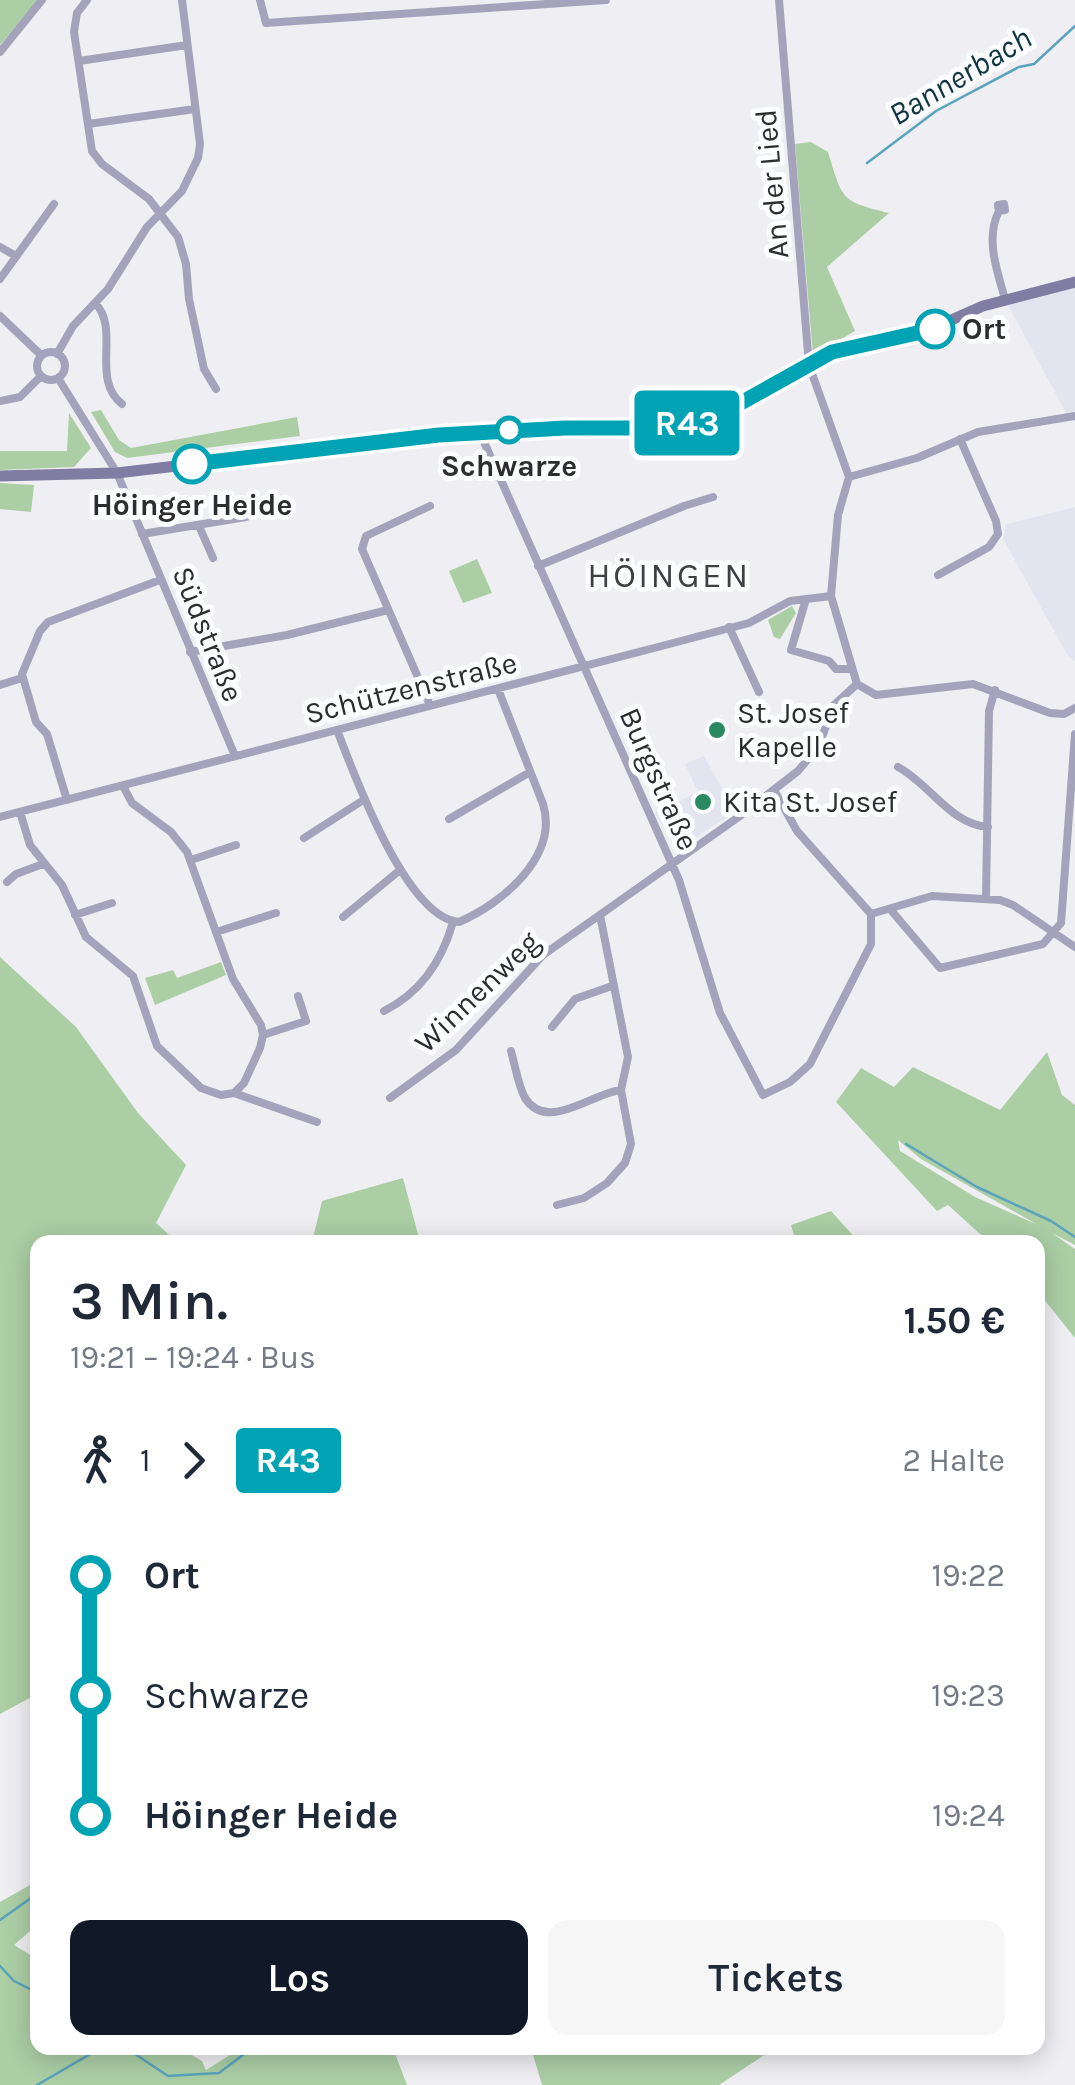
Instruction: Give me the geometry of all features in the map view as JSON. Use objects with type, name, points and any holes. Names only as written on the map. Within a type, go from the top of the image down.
[{"type":"main road","points":[[0,476],[117,473],[302,449],[480,432],[658,428],[688,423],[730,409],[809,364],[850,346],[926,332],[969,311],[1075,282]]},
{"type":"street","points":[[0,52],[42,0]]},
{"type":"street","points":[[87,0],[75,23],[95,157],[149,199],[183,250],[204,370],[216,390]]},
{"type":"street","points":[[57,354],[73,326],[108,289],[147,227],[182,191],[198,158],[200,144],[182,0]]},
{"type":"street","points":[[260,0],[266,23],[606,0]]},
{"type":"street","name":"An der Lied","points":[[780,0],[809,364],[849,478]]},
{"type":"street","points":[[78,61],[187,45]]},
{"type":"street","points":[[88,124],[195,109]]},
{"type":"street","points":[[0,279],[54,204]]},
{"type":"street","points":[[999,211],[992,224],[992,243],[1005,299]]},
{"type":"street","points":[[0,247],[16,256]]},
{"type":"street","points":[[94,303],[104,316],[108,382],[113,397],[122,404]]},
{"type":"street","points":[[0,316],[41,356]]},
{"type":"street","points":[[57,354],[65,368],[58,378],[49,380],[41,376],[36,364],[41,356],[57,354]]},
{"type":"street","points":[[0,401],[20,397],[41,376]]},
{"type":"street","name":"Südstraße","points":[[58,378],[117,473],[235,756]]},
{"type":"street","points":[[1075,416],[1001,426],[960,438],[917,458],[849,478],[838,515],[830,596],[858,684],[876,695],[962,684],[995,690],[1050,713],[1073,709],[1075,721]]},
{"type":"street","name":"Burgstraße","points":[[480,432],[671,862],[720,1013],[763,1095],[790,1082],[810,1064],[871,944],[871,914]]},
{"type":"street","points":[[938,575],[989,547],[998,534],[996,520],[960,438]]},
{"type":"street","points":[[538,566],[712,497]]},
{"type":"street","points":[[430,506],[372,532],[362,543],[364,556],[430,706]]},
{"type":"street","points":[[142,534],[246,517]]},
{"type":"street","points":[[199,526],[213,558]]},
{"type":"street","points":[[67,800],[47,734],[36,722],[22,678],[40,632],[48,622],[160,580]]},
{"type":"street","name":"Schützenstraße","points":[[0,817],[748,623],[790,601],[830,596]]},
{"type":"street","points":[[806,599],[791,650],[829,661],[836,669],[852,669]]},
{"type":"street","points":[[190,652],[286,635],[388,610]]},
{"type":"street","points":[[729,627],[759,692]]},
{"type":"street","points":[[0,685],[22,678]]},
{"type":"street","name":"Winnenweg","points":[[390,1098],[456,1050],[534,963],[807,763],[833,706],[858,684]]},
{"type":"street","points":[[337,730],[400,870],[431,908],[454,922],[468,918],[495,900],[527,871],[542,849],[548,822],[498,690]]},
{"type":"street","points":[[986,898],[989,711],[995,690]]},
{"type":"street","points":[[890,909],[940,968],[1043,944],[1056,933],[1061,923],[1075,734]]},
{"type":"street","points":[[898,767],[912,774],[963,822],[988,827]]},
{"type":"street","points":[[449,818],[530,772]]},
{"type":"street","points":[[124,786],[132,802],[178,838],[191,860],[233,979],[257,1016],[263,1035],[244,1083],[234,1093]]},
{"type":"street","points":[[774,790],[797,831],[871,914],[932,896],[1007,901],[1075,947]]},
{"type":"street","points":[[304,838],[366,799]]},
{"type":"street","points":[[20,812],[30,845],[62,885],[90,943],[133,976],[150,1032],[167,1058],[201,1088],[220,1095],[234,1093],[317,1122]]},
{"type":"street","points":[[191,860],[236,845]]},
{"type":"street","points":[[7,882],[16,874],[43,864]]},
{"type":"street","points":[[343,918],[400,870]]},
{"type":"street","points":[[75,915],[112,903]]},
{"type":"street","points":[[216,932],[276,913]]},
{"type":"street","points":[[557,1205],[573,1203],[597,1191],[626,1163],[631,1138],[622,1090],[628,1057],[600,915]]},
{"type":"street","points":[[384,1012],[420,987],[454,922]]},
{"type":"street","points":[[552,1027],[575,998],[612,986]]},
{"type":"street","points":[[263,1035],[306,1022],[298,996]]},
{"type":"street","points":[[511,1051],[526,1098],[540,1112],[555,1113],[622,1090]]},
{"type":"shaded area","points":[[1075,287],[1075,422],[1065,411],[1008,305]]},
{"type":"shaded area","points":[[1075,507],[1075,661],[1068,656],[1003,539],[1006,524]]},
{"type":"shaded area","name":"Kita St. Josef","points":[[704,756],[735,812],[675,847],[655,813],[698,792],[685,764]]},
{"type":"green space","points":[[0,0],[38,0],[0,45]]},
{"type":"green space","points":[[811,142],[828,152],[846,196],[889,213],[827,267],[855,331],[813,355],[795,144]]},
{"type":"green space","points":[[101,410],[119,440],[131,448],[297,417],[300,436],[127,458],[115,452],[91,412]]},
{"type":"green space","points":[[69,413],[91,448],[74,467],[0,470],[0,451],[67,451]]},
{"type":"green space","points":[[0,483],[34,485],[31,512],[0,509]]},
{"type":"green space","points":[[477,559],[492,593],[463,603],[449,571]]},
{"type":"green space","points":[[792,606],[796,613],[780,639],[774,637],[768,620]]},
{"type":"green space","points":[[0,957],[76,1027],[138,1113],[186,1165],[156,1223],[169,1235],[30,1235],[30,1698],[0,1714]]},
{"type":"green space","points":[[221,962],[226,975],[155,1005],[145,978],[173,970],[177,978]]},
{"type":"green space","points":[[1047,1052],[1062,1095],[1075,1105],[1075,1245],[1052,1233],[1075,1249],[1075,1338],[1045,1301],[1045,1235],[981,1235],[948,1205],[937,1211],[836,1102],[861,1068],[894,1087],[913,1067],[1000,1110]],"holes":[[[898,1140],[921,1159],[1038,1225],[975,1197],[900,1151]]]},
{"type":"green space","points":[[403,1178],[418,1235],[314,1235],[322,1201]]},
{"type":"green space","points":[[831,1211],[853,1235],[794,1235],[791,1225]]},
{"type":"green space","points":[[30,1885],[30,1931],[14,1945],[30,1955],[30,2055],[192,2055],[202,2061],[206,2070],[230,2055],[396,2055],[407,2085],[0,2085],[0,1902]]},
{"type":"green space","points":[[533,2055],[764,2055],[719,2085],[542,2085]]},
{"type":"waterway","name":"Bannerbach","points":[[867,163],[936,111],[1019,67],[1034,64],[1075,26]]},
{"type":"waterway","points":[[906,1144],[977,1187],[1051,1221],[1075,1237]]},
{"type":"waterway","points":[[0,1920],[30,1899]]},
{"type":"waterway","points":[[0,1966],[14,1981],[30,1989]]},
{"type":"waterway","points":[[37,2085],[89,2055]]},
{"type":"waterway","points":[[136,2055],[168,2076],[219,2073],[243,2055]]},
{"type":"bus line","name":"R43","points":[[192,464],[439,435],[658,428],[688,423],[730,409],[832,352],[935,329]]},
{"type":"place","name":"Ort","points":[[935,329]]},
{"type":"place","name":"Schwarze","points":[[509,430]]},
{"type":"place","name":"Höinger Heide","points":[[192,464]]},
{"type":"place","name":"St. Josef Kapelle","points":[[717,730]]},
{"type":"place","name":"Kita St. Josef","points":[[703,802]]},
{"type":"district","name":"HÖINGEN","points":[[669,575]]}]
